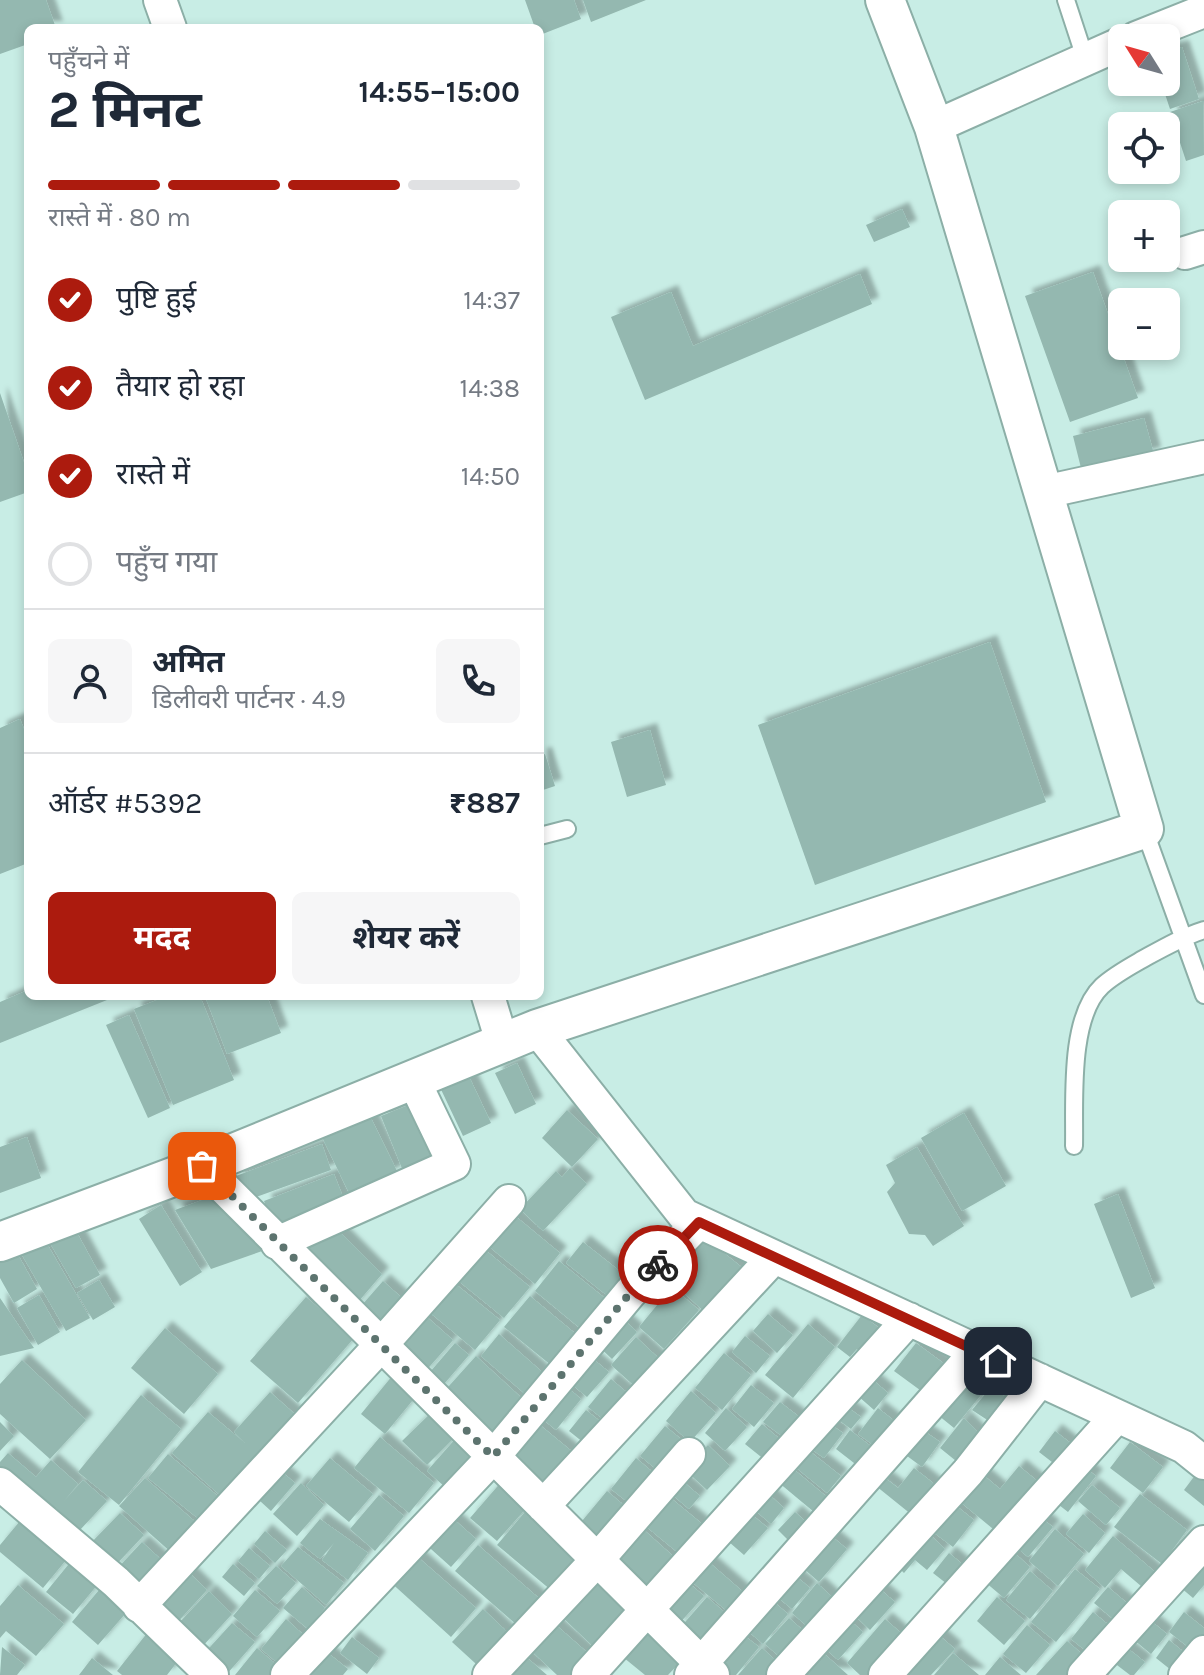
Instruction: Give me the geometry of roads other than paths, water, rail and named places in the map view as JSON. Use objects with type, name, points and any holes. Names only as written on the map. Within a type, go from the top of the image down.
[{"type":"street","points":[[160,0],[169,24]]},
{"type":"street","points":[[0,1242],[202,1166],[520,1037],[1144,829],[934,127],[885,0]]},
{"type":"street","points":[[1171,24],[1204,11]]},
{"type":"street","points":[[934,127],[1108,49]]},
{"type":"street","points":[[1044,492],[1204,457]]},
{"type":"street","points":[[491,1000],[520,1037],[684,1215],[1184,1447],[1204,1463]]},
{"type":"street","points":[[277,1243],[454,1164],[414,1081]]},
{"type":"street","points":[[202,1166],[598,1559],[702,1671],[977,1351]]},
{"type":"street","points":[[139,1606],[380,1346],[509,1201]]},
{"type":"street","points":[[287,1675],[493,1457],[630,1293],[699,1222]]},
{"type":"street","points":[[543,1506],[774,1257]]},
{"type":"street","points":[[588,1675],[649,1611],[909,1319]]},
{"type":"street","points":[[783,1675],[968,1472],[1040,1380]]},
{"type":"street","points":[[885,1675],[1117,1416]]},
{"type":"street","points":[[489,1675],[598,1559],[689,1454]]},
{"type":"street","points":[[0,1484],[116,1582],[212,1675]]},
{"type":"street","points":[[1084,1675],[1204,1542]]},
{"type":"street","points":[[1185,1675],[1204,1652]]},
{"type":"lane","points":[[1066,0],[1085,58]]},
{"type":"lane","points":[[544,835],[567,829]]},
{"type":"lane","points":[[1144,829],[1204,995]]},
{"type":"lane","points":[[1074,1146],[1077,1058],[1084,1018],[1099,988],[1182,938],[1204,930]]}]
